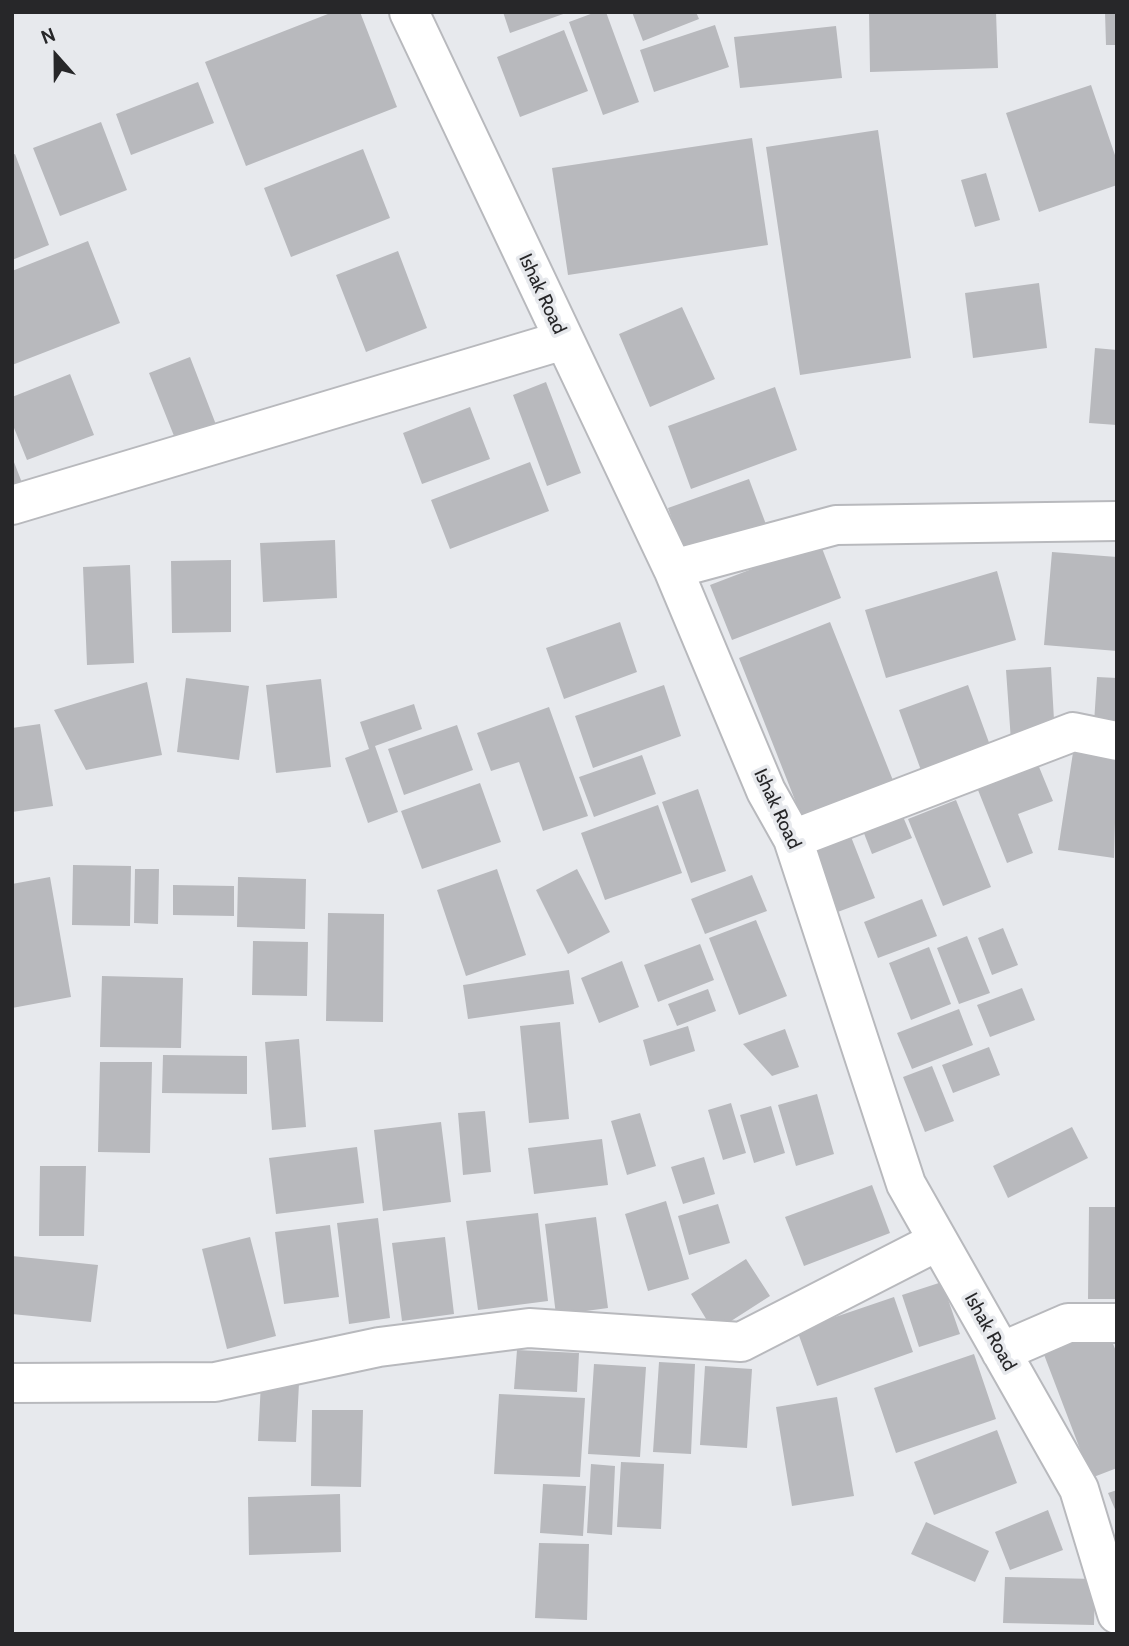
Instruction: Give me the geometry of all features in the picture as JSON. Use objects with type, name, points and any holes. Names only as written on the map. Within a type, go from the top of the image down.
[{"type":"street","name":"Ishak Road","points":[[409,12],[673,569],[766,791],[793,839],[906,1184],[1079,1489],[1117,1614]]},
{"type":"street","points":[[12,505],[564,340]]},
{"type":"street","points":[[673,569],[836,525],[1117,521]]},
{"type":"street","points":[[793,839],[1073,732],[1117,741]]},
{"type":"street","points":[[12,1384],[215,1382],[379,1347],[529,1328],[741,1342],[938,1241]]},
{"type":"street","points":[[1001,1352],[1068,1323],[1117,1323]]},
{"type":"building","points":[[333,12],[360,12],[397,107],[246,166],[205,62]]},
{"type":"building","points":[[503,12],[566,12],[566,13],[510,33]]},
{"type":"building","points":[[596,12],[606,12],[639,102],[603,115],[569,22]]},
{"type":"building","points":[[632,12],[696,12],[699,19],[643,41]]},
{"type":"building","points":[[869,12],[996,12],[998,68],[870,72]]},
{"type":"building","points":[[1105,12],[1117,12],[1117,45],[1106,45]]},
{"type":"building","points":[[715,25],[729,67],[654,92],[640,50]]},
{"type":"building","points":[[836,26],[842,78],[740,88],[734,37]]},
{"type":"building","points":[[564,30],[588,91],[520,117],[497,57]]},
{"type":"building","points":[[198,82],[214,123],[131,155],[116,114]]},
{"type":"building","points":[[1091,85],[1117,161],[1117,185],[1039,212],[1006,113]]},
{"type":"building","points":[[101,122],[127,190],[60,216],[33,148]]},
{"type":"building","points":[[878,130],[911,358],[800,375],[766,147]]},
{"type":"building","points":[[752,138],[768,245],[568,275],[552,168]]},
{"type":"building","points":[[363,149],[390,218],[291,257],[264,188]]},
{"type":"building","points":[[15,154],[49,245],[12,260],[12,155]]},
{"type":"building","points":[[986,173],[1000,220],[975,227],[961,180]]},
{"type":"building","points":[[88,241],[120,323],[12,365],[12,271]]},
{"type":"building","points":[[398,251],[427,328],[366,352],[336,275]]},
{"type":"building","points":[[1039,283],[1047,348],[973,358],[965,293]]},
{"type":"building","points":[[682,307],[715,379],[650,407],[619,334]]},
{"type":"building","points":[[1095,348],[1117,350],[1117,425],[1089,423]]},
{"type":"building","points":[[190,357],[220,435],[180,451],[149,373]]},
{"type":"building","points":[[70,374],[94,435],[27,460],[12,423],[12,397]]},
{"type":"building","points":[[546,382],[581,473],[547,486],[513,395]]},
{"type":"building","points":[[775,387],[797,450],[691,489],[668,426]]},
{"type":"building","points":[[470,407],[490,459],[422,484],[403,433]]},
{"type":"building","points":[[12,457],[26,493],[12,499]]},
{"type":"building","points":[[530,462],[549,511],[450,549],[431,500]]},
{"type":"building","points":[[749,479],[767,527],[685,556],[668,508]]},
{"type":"building","points":[[335,540],[337,598],[263,602],[260,543]]},
{"type":"building","points":[[820,543],[841,598],[732,640],[710,585]]},
{"type":"building","points":[[1052,552],[1117,557],[1117,651],[1044,645]]},
{"type":"building","points":[[231,560],[231,632],[172,633],[171,561]]},
{"type":"building","points":[[130,565],[134,663],[87,665],[83,567]]},
{"type":"building","points":[[997,571],[1016,640],[886,678],[865,610]]},
{"type":"building","points":[[620,622],[637,672],[564,699],[546,648]]},
{"type":"building","points":[[830,622],[896,788],[804,823],[739,658]]},
{"type":"building","points":[[1051,667],[1055,738],[1011,741],[1006,670]]},
{"type":"building","points":[[1097,677],[1117,678],[1117,725],[1094,723]]},
{"type":"building","points":[[186,678],[249,686],[239,760],[177,752]]},
{"type":"building","points":[[321,679],[331,767],[276,773],[266,685]]},
{"type":"building","points":[[147,682],[162,755],[86,770],[54,710]]},
{"type":"building","points":[[664,685],[681,736],[593,768],[575,716]]},
{"type":"building","points":[[968,685],[991,748],[922,773],[899,710]]},
{"type":"building","points":[[414,704],[422,729],[375,746],[398,812],[368,823],[345,758],[369,749],[360,722]]},
{"type":"building","points":[[549,707],[588,816],[543,831],[519,762],[491,771],[477,733]]},
{"type":"building","points":[[40,724],[53,806],[12,812],[12,728]]},
{"type":"building","points":[[457,725],[473,770],[404,795],[388,749]]},
{"type":"building","points":[[1074,746],[1117,752],[1114,858],[1058,850]]},
{"type":"building","points":[[642,755],[656,794],[594,817],[579,777]]},
{"type":"building","points":[[1037,762],[1053,801],[1018,814],[1033,853],[1007,863],[976,785]]},
{"type":"building","points":[[480,783],[501,842],[422,869],[401,811]]},
{"type":"building","points":[[698,789],[726,871],[691,883],[662,802]]},
{"type":"building","points":[[956,800],[991,887],[943,906],[908,819]]},
{"type":"building","points":[[658,805],[682,873],[605,900],[581,833]]},
{"type":"building","points":[[899,807],[912,838],[872,854],[860,823]]},
{"type":"building","points":[[846,824],[875,898],[835,913],[807,839]]},
{"type":"building","points":[[73,865],[131,866],[130,926],[72,925]]},
{"type":"building","points":[[135,869],[159,869],[158,924],[134,923]]},
{"type":"building","points":[[497,869],[526,955],[466,976],[437,890]]},
{"type":"building","points":[[577,869],[610,932],[568,954],[536,890]]},
{"type":"building","points":[[752,875],[767,911],[705,934],[691,899]]},
{"type":"building","points":[[50,877],[71,997],[12,1008],[12,884]]},
{"type":"building","points":[[238,877],[306,879],[305,929],[237,927]]},
{"type":"building","points":[[173,885],[234,886],[234,916],[173,915]]},
{"type":"building","points":[[922,899],[937,936],[878,958],[864,922]]},
{"type":"building","points":[[328,913],[384,914],[383,1022],[326,1021]]},
{"type":"building","points":[[756,920],[787,996],[739,1015],[709,938]]},
{"type":"building","points":[[1003,928],[1018,965],[992,975],[978,938]]},
{"type":"building","points":[[967,936],[990,993],[959,1004],[937,948]]},
{"type":"building","points":[[253,941],[308,942],[307,996],[252,995]]},
{"type":"building","points":[[700,944],[714,980],[658,1002],[644,965]]},
{"type":"building","points":[[929,947],[951,1004],[911,1020],[889,963]]},
{"type":"building","points":[[622,961],[639,1007],[599,1023],[581,978]]},
{"type":"building","points":[[569,970],[574,1004],[468,1019],[463,985]]},
{"type":"building","points":[[102,976],[183,978],[181,1048],[100,1047]]},
{"type":"building","points":[[1022,988],[1035,1020],[990,1037],[977,1005]]},
{"type":"building","points":[[708,989],[716,1011],[677,1026],[668,1004]]},
{"type":"building","points":[[959,1009],[973,1045],[912,1069],[897,1033]]},
{"type":"building","points":[[560,1022],[569,1119],[529,1123],[520,1026]]},
{"type":"building","points":[[688,1026],[695,1051],[650,1066],[643,1040]]},
{"type":"building","points":[[785,1029],[799,1067],[772,1076],[743,1044]]},
{"type":"building","points":[[299,1039],[306,1127],[272,1130],[265,1042]]},
{"type":"building","points":[[989,1047],[1000,1075],[953,1093],[942,1065]]},
{"type":"building","points":[[163,1055],[247,1056],[247,1094],[162,1093]]},
{"type":"building","points":[[100,1062],[152,1062],[150,1153],[98,1152]]},
{"type":"building","points":[[932,1066],[954,1121],[925,1132],[903,1077]]},
{"type":"building","points":[[817,1094],[834,1154],[796,1166],[778,1105]]},
{"type":"building","points":[[731,1103],[746,1153],[723,1160],[708,1110]]},
{"type":"building","points":[[771,1106],[785,1153],[754,1163],[740,1115]]},
{"type":"building","points":[[485,1111],[491,1172],[463,1175],[458,1113]]},
{"type":"building","points":[[640,1113],[656,1166],[627,1175],[611,1121]]},
{"type":"building","points":[[441,1122],[451,1202],[383,1211],[374,1130]]},
{"type":"building","points":[[1072,1127],[1088,1158],[1008,1198],[993,1166]]},
{"type":"building","points":[[602,1139],[608,1185],[534,1194],[528,1148]]},
{"type":"building","points":[[357,1147],[364,1203],[276,1214],[269,1158]]},
{"type":"building","points":[[704,1157],[715,1194],[683,1204],[671,1167]]},
{"type":"building","points":[[40,1166],[86,1166],[84,1236],[39,1236]]},
{"type":"building","points":[[872,1185],[890,1233],[804,1266],[785,1217]]},
{"type":"building","points":[[666,1201],[689,1279],[648,1291],[625,1214]]},
{"type":"building","points":[[718,1204],[730,1243],[689,1255],[678,1216]]},
{"type":"building","points":[[1089,1207],[1117,1207],[1117,1299],[1088,1299]]},
{"type":"building","points":[[538,1213],[548,1301],[478,1310],[466,1221]]},
{"type":"building","points":[[596,1217],[608,1308],[556,1315],[545,1224]]},
{"type":"building","points":[[378,1218],[390,1318],[349,1324],[337,1223]]},
{"type":"building","points":[[330,1225],[339,1297],[284,1304],[275,1232]]},
{"type":"building","points":[[250,1237],[276,1336],[227,1349],[202,1249]]},
{"type":"building","points":[[445,1237],[454,1314],[402,1321],[392,1243]]},
{"type":"building","points":[[12,1256],[98,1265],[91,1322],[12,1314]]},
{"type":"building","points":[[746,1259],[770,1296],[714,1332],[691,1294]]},
{"type":"building","points":[[942,1282],[960,1334],[919,1347],[902,1295]]},
{"type":"building","points":[[894,1297],[913,1352],[817,1386],[797,1330]]},
{"type":"building","points":[[1107,1328],[1117,1354],[1117,1468],[1091,1478],[1043,1352]]},
{"type":"building","points":[[517,1350],[579,1353],[577,1392],[514,1389]]},
{"type":"building","points":[[974,1354],[996,1419],[896,1453],[874,1388]]},
{"type":"building","points":[[659,1362],[695,1364],[691,1454],[653,1452]]},
{"type":"building","points":[[594,1364],[646,1367],[640,1457],[588,1454]]},
{"type":"building","points":[[705,1366],[752,1369],[747,1448],[700,1445]]},
{"type":"building","points":[[261,1382],[299,1383],[296,1442],[258,1441]]},
{"type":"building","points":[[499,1394],[585,1398],[580,1477],[494,1474]]},
{"type":"building","points":[[837,1397],[854,1496],[792,1506],[776,1407]]},
{"type":"building","points":[[312,1410],[363,1410],[361,1487],[311,1486]]},
{"type":"building","points":[[997,1430],[1017,1483],[934,1515],[914,1462]]},
{"type":"building","points":[[621,1462],[664,1464],[661,1529],[617,1527]]},
{"type":"building","points":[[591,1464],[615,1466],[612,1535],[587,1533]]},
{"type":"building","points":[[543,1484],[586,1486],[583,1536],[540,1533]]},
{"type":"building","points":[[1117,1490],[1117,1514],[1108,1493]]},
{"type":"building","points":[[340,1494],[341,1552],[249,1555],[248,1497]]},
{"type":"building","points":[[1048,1510],[1063,1550],[1010,1570],[995,1532]]},
{"type":"building","points":[[926,1522],[989,1551],[975,1582],[911,1554]]},
{"type":"building","points":[[539,1543],[589,1544],[587,1620],[535,1618]]},
{"type":"building","points":[[1005,1577],[1095,1579],[1094,1625],[1003,1623]]}]
